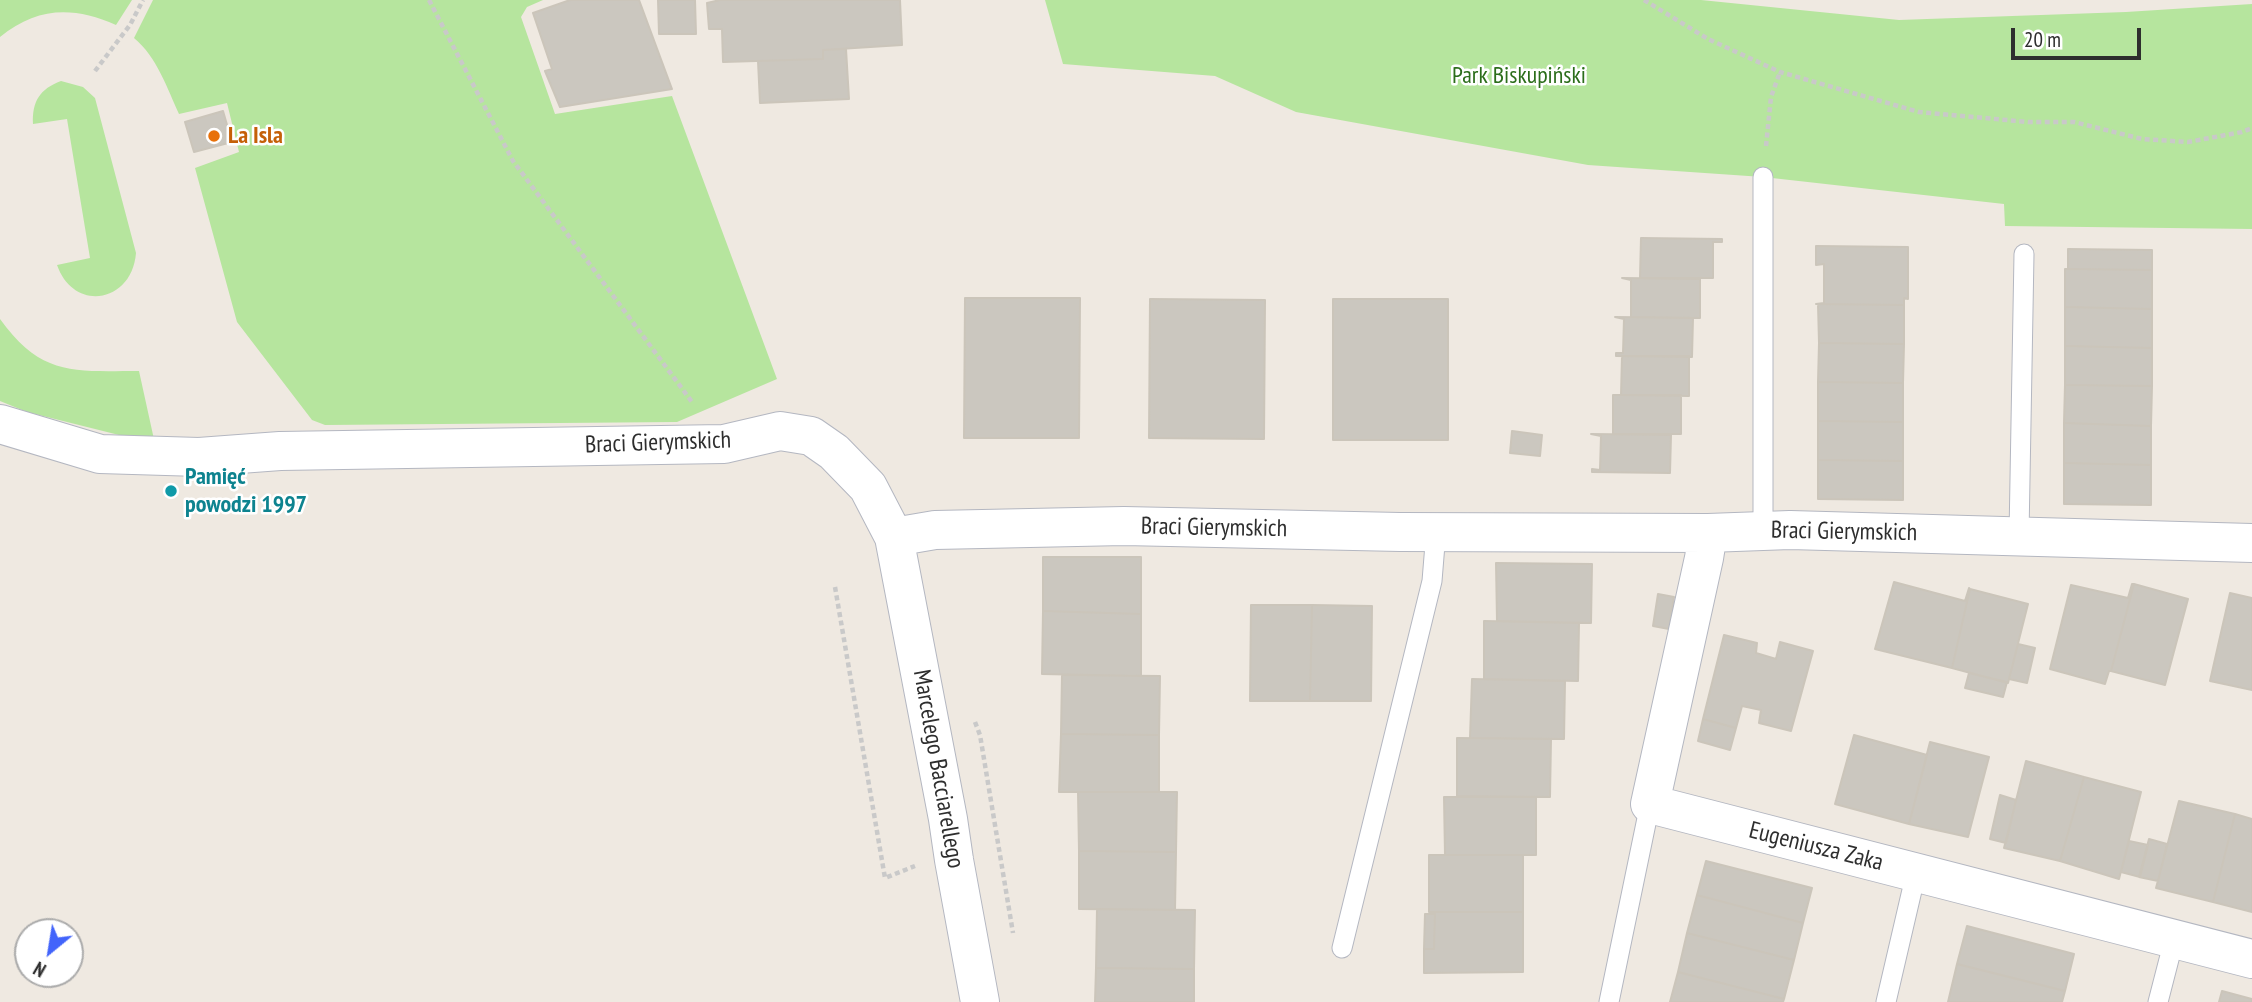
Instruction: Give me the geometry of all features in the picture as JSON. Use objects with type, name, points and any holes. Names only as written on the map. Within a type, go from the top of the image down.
[{"type":"street","name":"Braci Gierymskich","points":[[0,424],[100,454],[172,457],[280,451],[724,444],[780,431],[811,436],[834,452],[868,487],[894,537],[935,530],[1124,526],[1436,531],[1763,531],[2252,543]]},
{"type":"street","points":[[1650,804],[1708,533]]},
{"type":"street","name":"Marcelego Bacciarellego","points":[[894,537],[980,1002]]},
{"type":"street","name":"Eugeniusza Zaka","points":[[1650,804],[2252,959]]},
{"type":"lane","points":[[1762,177],[1763,531]]},
{"type":"lane","points":[[2019,536],[2024,254]]},
{"type":"lane","points":[[1342,948],[1432,581],[1436,531]]},
{"type":"lane","points":[[1609,1002],[1650,804]]},
{"type":"lane","points":[[1886,1002],[1916,873]]},
{"type":"lane","points":[[2158,1002],[2174,940]]},
{"type":"path","points":[[95,71],[130,25],[143,0]]},
{"type":"path","points":[[429,0],[513,161],[724,444]]},
{"type":"path","points":[[1644,0],[1708,39],[1780,72],[1919,112],[2028,122],[2074,122],[2141,139],[2188,142],[2252,128]]},
{"type":"path","points":[[1762,177],[1771,97],[1780,72]]},
{"type":"path","points":[[835,587],[885,878],[912,867],[954,860]]},
{"type":"green space","points":[[0,0],[132,0],[116,25],[85,15],[56,13],[28,20],[0,37]]},
{"type":"green space","points":[[153,0],[543,0],[527,7],[521,17],[555,114],[672,96],[777,379],[677,422],[325,425],[312,420],[237,322],[195,168],[239,152],[227,103],[179,114],[155,64],[134,38]]},
{"type":"green space","name":"Park Biskupiński","points":[[1045,0],[1701,0],[1899,20],[2126,12],[2252,4],[2252,229],[2005,226],[2004,204],[1763,177],[1588,165],[1296,112],[1215,76],[1063,64]]},
{"type":"green space","points":[[61,81],[83,87],[95,98],[136,253],[132,270],[124,283],[101,296],[76,290],[65,280],[57,265],[90,258],[67,119],[33,124],[34,109],[39,97]]},
{"type":"green space","points":[[0,319],[30,352],[61,367],[96,371],[139,371],[155,444],[27,412],[0,401]]},
{"type":"building","points":[[570,0],[639,0],[672,89],[560,107],[545,71],[552,69],[533,13]]},
{"type":"building","points":[[658,0],[695,0],[696,34],[659,34]]},
{"type":"building","points":[[720,0],[900,0],[902,45],[823,50],[823,59],[723,62],[722,29],[709,29],[707,3]]},
{"type":"building","points":[[846,49],[849,99],[760,103],[758,61],[823,59],[823,50]]},
{"type":"building","points":[[223,111],[232,142],[194,152],[185,122]]},
{"type":"building","points":[[1641,238],[1722,239],[1722,242],[1713,242],[1713,278],[1640,278]]},
{"type":"building","points":[[1816,246],[1908,247],[1908,299],[1904,298],[1904,305],[1816,304],[1824,303],[1824,264],[1816,265]]},
{"type":"building","points":[[2068,249],[2152,250],[2152,270],[2068,269]]},
{"type":"building","points":[[2065,269],[2152,270],[2152,309],[2065,307]]},
{"type":"building","points":[[1622,278],[1700,279],[1700,318],[1631,317],[1631,280]]},
{"type":"building","points":[[965,298],[1080,298],[1079,438],[964,438]]},
{"type":"building","points":[[1150,299],[1265,300],[1264,439],[1149,438]]},
{"type":"building","points":[[1333,299],[1448,299],[1448,440],[1333,440]]},
{"type":"building","points":[[1818,304],[1904,305],[1904,344],[1819,343]]},
{"type":"building","points":[[2065,307],[2152,309],[2152,348],[2065,346]]},
{"type":"building","points":[[1615,317],[1693,318],[1692,357],[1616,356],[1616,353],[1623,353],[1624,319]]},
{"type":"building","points":[[1819,343],[1904,344],[1903,383],[1818,382]]},
{"type":"building","points":[[2065,346],[2152,348],[2152,386],[2065,385]]},
{"type":"building","points":[[1622,356],[1689,356],[1689,396],[1621,395]]},
{"type":"building","points":[[1818,382],[1903,383],[1903,422],[1818,421]]},
{"type":"building","points":[[2065,385],[2152,386],[2151,426],[2064,423]]},
{"type":"building","points":[[1613,395],[1681,395],[1681,434],[1613,434]]},
{"type":"building","points":[[1818,421],[1903,422],[1903,461],[1818,460]]},
{"type":"building","points":[[2064,423],[2151,426],[2151,465],[2064,463]]},
{"type":"building","points":[[1512,431],[1542,435],[1540,456],[1510,453]]},
{"type":"building","points":[[1591,434],[1671,435],[1670,473],[1592,472],[1592,469],[1600,470],[1601,436]]},
{"type":"building","points":[[1818,460],[1903,461],[1903,500],[1818,499]]},
{"type":"building","points":[[2064,463],[2151,465],[2151,505],[2064,504]]},
{"type":"building","points":[[1043,557],[1141,557],[1141,614],[1043,611]]},
{"type":"building","points":[[1496,563],[1592,564],[1591,623],[1497,621]]},
{"type":"building","points":[[1894,582],[1965,601],[1970,589],[1952,668],[1875,649]]},
{"type":"building","points":[[2132,584],[2111,671],[2105,684],[2050,669],[2071,585],[2128,598]]},
{"type":"building","points":[[2134,584],[2188,599],[2165,685],[2111,671]]},
{"type":"building","points":[[1970,589],[2028,604],[2008,683],[1952,668]]},
{"type":"building","points":[[2230,593],[2252,598],[2252,690],[2210,681]]},
{"type":"building","points":[[1658,594],[1674,597],[1669,629],[1653,626]]},
{"type":"building","points":[[1251,605],[1312,605],[1310,701],[1250,701]]},
{"type":"building","points":[[1312,605],[1372,606],[1371,701],[1310,701]]},
{"type":"building","points":[[1043,611],[1141,614],[1141,676],[1042,674]]},
{"type":"building","points":[[1484,621],[1579,623],[1578,681],[1484,679]]},
{"type":"building","points":[[1724,635],[1757,643],[1756,653],[1776,659],[1780,642],[1813,651],[1791,731],[1759,723],[1761,710],[1742,706],[1736,728],[1703,719]]},
{"type":"building","points":[[2018,644],[2035,648],[2027,683],[2009,679]]},
{"type":"building","points":[[1969,673],[2007,682],[2003,697],[1965,688]]},
{"type":"building","points":[[1062,675],[1160,676],[1159,735],[1061,734]]},
{"type":"building","points":[[1472,679],[1565,681],[1564,739],[1470,738]]},
{"type":"building","points":[[1703,719],[1736,728],[1730,750],[1698,741]]},
{"type":"building","points":[[1061,734],[1159,735],[1159,792],[1059,792]]},
{"type":"building","points":[[1854,735],[1927,755],[1909,824],[1835,804]]},
{"type":"building","points":[[1457,738],[1551,739],[1550,797],[1457,796]]},
{"type":"building","points":[[1930,742],[1989,757],[1968,837],[1909,824]]},
{"type":"building","points":[[2026,761],[2084,777],[2060,861],[2004,848]]},
{"type":"building","points":[[2084,777],[2141,792],[2119,879],[2060,861]]},
{"type":"building","points":[[1078,792],[1177,792],[1176,852],[1079,851]]},
{"type":"building","points":[[2000,795],[2016,800],[2006,843],[1990,839]]},
{"type":"building","points":[[1444,797],[1536,797],[1536,855],[1445,855]]},
{"type":"building","points":[[2179,801],[2235,814],[2213,902],[2156,888]]},
{"type":"building","points":[[2235,814],[2252,819],[2252,912],[2213,902]]},
{"type":"building","points":[[2149,839],[2167,844],[2158,881],[2139,877]]},
{"type":"building","points":[[2129,841],[2148,845],[2140,877],[2121,872]]},
{"type":"building","points":[[1079,851],[1176,852],[1175,910],[1079,909]]},
{"type":"building","points":[[1429,855],[1523,855],[1523,912],[1429,912]]},
{"type":"building","points":[[1706,861],[1812,888],[1803,923],[1697,895]]},
{"type":"building","points":[[1697,895],[1803,923],[1794,960],[1687,933]]},
{"type":"building","points":[[1097,909],[1195,910],[1194,969],[1096,968]]},
{"type":"building","points":[[1429,912],[1523,912],[1523,972],[1424,973],[1424,949],[1434,949],[1435,914]]},
{"type":"building","points":[[1425,914],[1435,914],[1434,949],[1424,949]]},
{"type":"building","points":[[1967,926],[2074,954],[2065,991],[1957,964]]},
{"type":"building","points":[[1687,933],[1794,960],[1784,999],[1678,972]]},
{"type":"building","points":[[1957,964],[2065,991],[2062,1002],[1948,1002]]},
{"type":"building","points":[[1096,968],[1194,969],[1194,1002],[1095,1002]]},
{"type":"building","points":[[1678,972],[1784,999],[1783,1002],[1670,1002]]},
{"type":"building","points":[[2222,991],[2252,999],[2252,1002],[2219,1002]]},
{"type":"place","name":"La Isla","points":[[214,136]]},
{"type":"place","name":"Pamięć powodzi 1997","points":[[171,491]]}]
